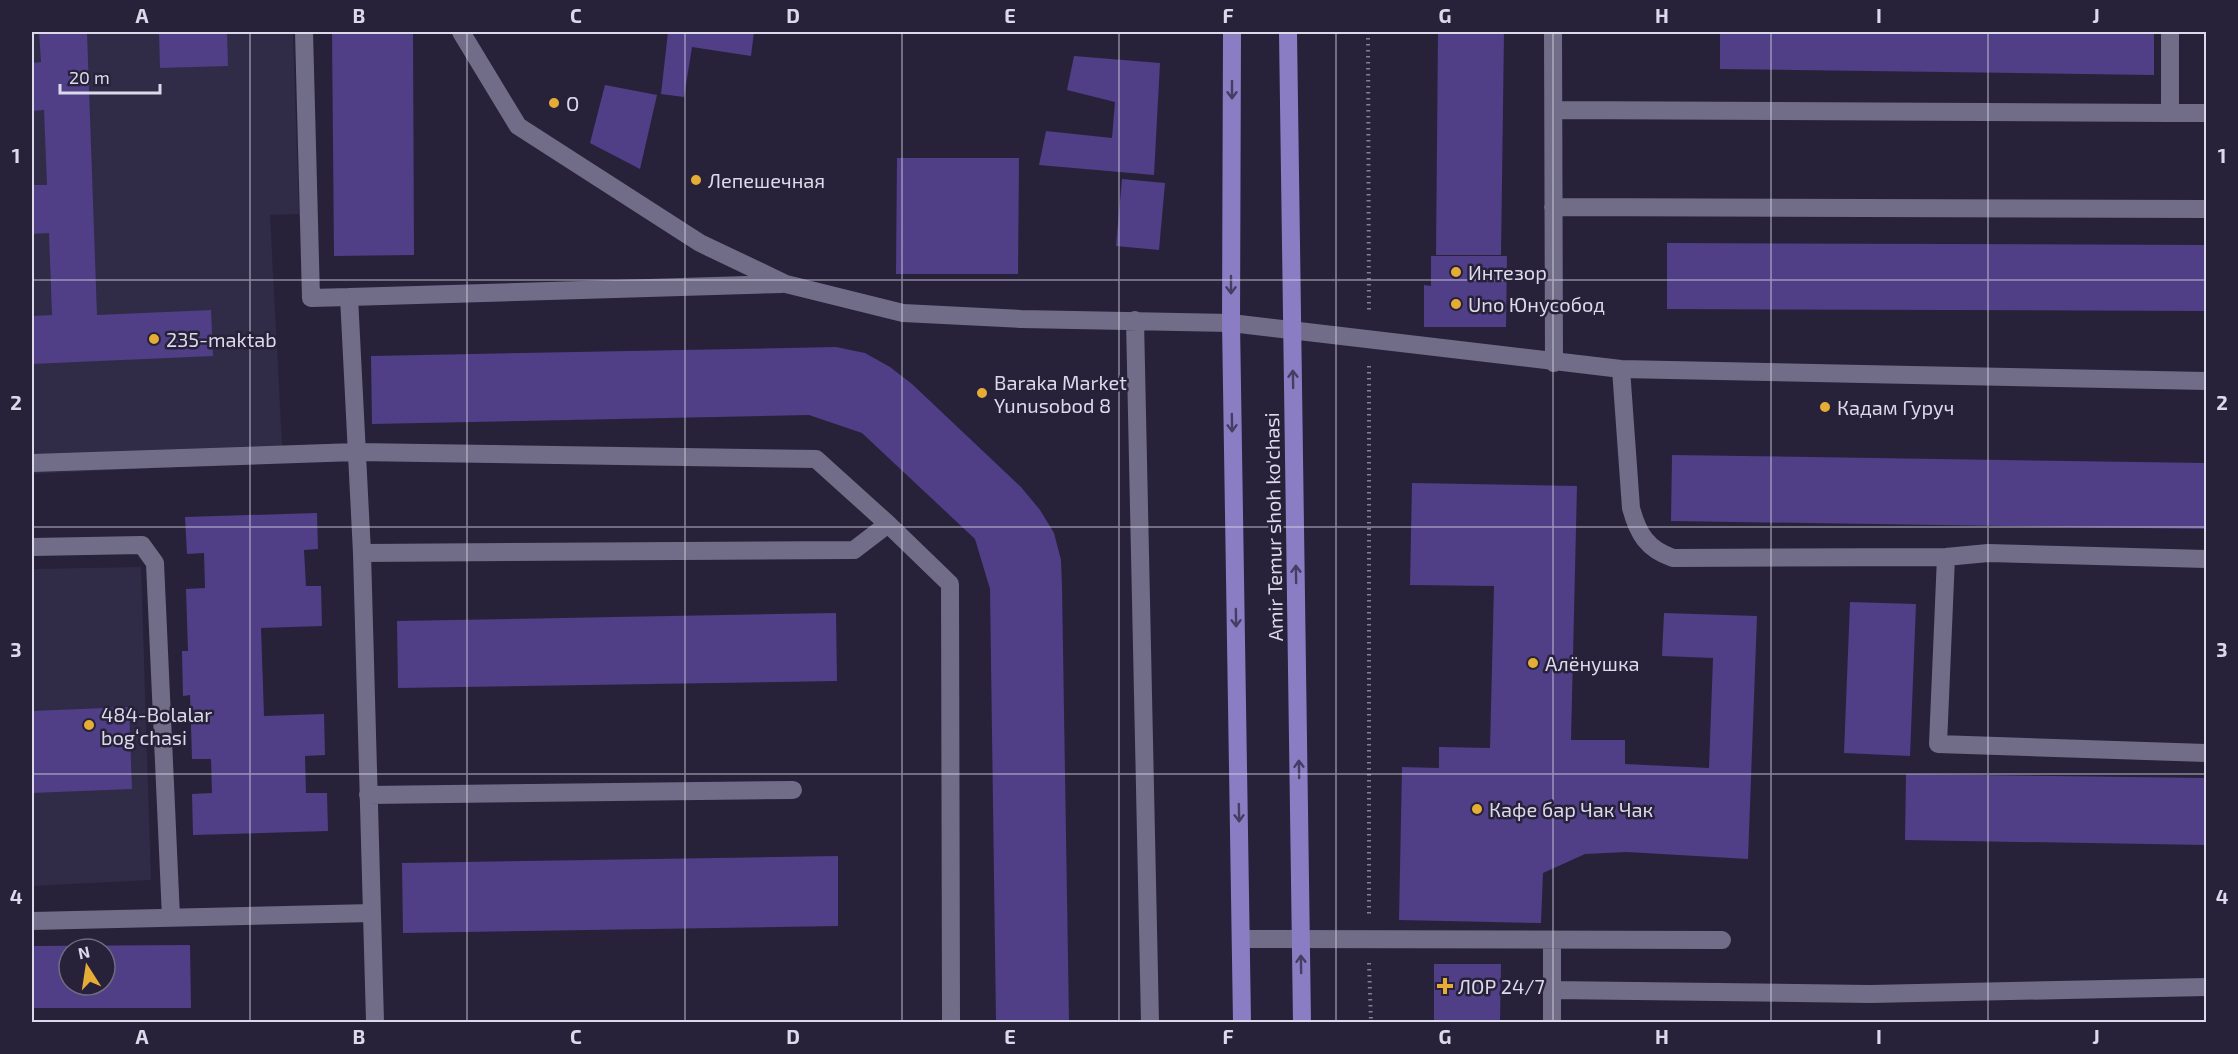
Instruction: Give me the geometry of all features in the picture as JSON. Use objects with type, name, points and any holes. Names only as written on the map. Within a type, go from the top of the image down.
[{"type":"main road","name":"Amir Temur shoh ko'chasi","points":[[1232,32],[1231,323],[1242,1023]]},
{"type":"main road","name":"Amir Temur shoh ko'chasi","points":[[1288,32],[1302,1023]]},
{"type":"street","points":[[304,32],[311,298],[786,284]]},
{"type":"street","points":[[461,32],[518,126],[699,243],[786,284],[903,313],[1021,320],[1231,323],[1554,363],[1621,369],[2206,381]]},
{"type":"street","points":[[1552,32],[1554,363]]},
{"type":"street","points":[[2170,32],[2170,113]]},
{"type":"street","points":[[1554,110],[2206,113]]},
{"type":"street","points":[[1553,207],[2206,209]]},
{"type":"street","points":[[349,297],[362,553],[375,1023]]},
{"type":"street","points":[[1135,320],[1150,1023]]},
{"type":"street","points":[[1621,369],[1631,508],[1636,526],[1645,543],[1657,553],[1673,558],[1946,557],[1988,553],[2206,559]]},
{"type":"street","points":[[32,463],[356,452],[816,459],[950,584],[951,1023]]},
{"type":"street","points":[[362,553],[854,550],[888,524]]},
{"type":"street","points":[[32,547],[142,545],[155,563],[171,917]]},
{"type":"street","points":[[1946,557],[1938,744],[2206,753]]},
{"type":"street","points":[[369,795],[793,790]]},
{"type":"street","points":[[32,921],[372,913]]},
{"type":"street","points":[[1241,939],[1722,940]]},
{"type":"street","points":[[1552,940],[1552,1023]]},
{"type":"street","points":[[1552,990],[1870,994],[2206,987]]},
{"type":"path","points":[[1368,32],[1371,1023]]},
{"type":"shaded area","name":"235-maktab","points":[[32,32],[293,32],[299,214],[270,215],[283,462],[32,474]]},
{"type":"shaded area","name":"484-Bolalar bogʻchasi","points":[[141,567],[151,880],[32,886],[32,569]]},
{"type":"building","points":[[39,32],[87,32],[97,315],[211,310],[213,356],[32,364],[32,316],[52,315],[49,233],[32,234],[32,185],[47,185],[44,110],[32,111],[32,63],[41,62]]},
{"type":"building","points":[[159,32],[227,32],[228,66],[160,68]]},
{"type":"building","points":[[332,32],[413,32],[414,255],[334,256]]},
{"type":"building","points":[[668,32],[754,32],[751,56],[692,47],[684,97],[661,94]]},
{"type":"building","points":[[1438,32],[1504,32],[1501,255],[1436,255]]},
{"type":"building","points":[[1720,32],[2154,32],[2154,75],[1720,69]]},
{"type":"building","points":[[1074,56],[1160,63],[1154,175],[1039,165],[1046,131],[1112,138],[1115,102],[1067,90]]},
{"type":"building","points":[[605,85],[657,95],[640,169],[590,143]]},
{"type":"building","points":[[897,158],[1019,158],[1018,274],[896,274]]},
{"type":"building","points":[[1122,179],[1165,183],[1159,250],[1116,246]]},
{"type":"building","points":[[1667,243],[2206,245],[2206,311],[1667,309]]},
{"type":"building","points":[[1431,256],[1507,256],[1506,327],[1424,327],[1424,285],[1431,286]]},
{"type":"building","points":[[836,347],[865,353],[890,367],[912,384],[1021,487],[1040,510],[1054,533],[1061,560],[1062,587],[1069,1020],[996,1021],[990,589],[975,539],[862,433],[809,415],[372,424],[371,356]]},
{"type":"building","points":[[1672,455],[2206,463],[2206,529],[1671,521]]},
{"type":"building","name":"Алёнушка","points":[[1412,483],[1577,486],[1571,740],[1625,740],[1625,764],[1709,768],[1713,658],[1662,656],[1664,613],[1757,616],[1748,859],[1627,852],[1585,854],[1543,873],[1541,923],[1399,920],[1402,767],[1439,768],[1439,747],[1490,748],[1494,586],[1410,585]]},
{"type":"building","points":[[317,513],[318,549],[304,550],[306,586],[321,586],[322,626],[261,628],[264,716],[324,714],[325,755],[305,756],[306,793],[327,793],[328,831],[193,835],[192,794],[212,793],[211,759],[192,759],[190,695],[183,696],[182,651],[188,651],[186,589],[205,588],[204,553],[187,554],[185,517]]},
{"type":"building","points":[[1850,602],[1916,604],[1910,756],[1844,753]]},
{"type":"building","points":[[836,613],[837,681],[398,688],[397,621]]},
{"type":"building","points":[[129,707],[132,789],[32,793],[32,711]]},
{"type":"building","points":[[1906,774],[2206,778],[2206,845],[1905,840]]},
{"type":"building","points":[[838,856],[838,926],[403,933],[402,863]]},
{"type":"building","points":[[117,945],[190,945],[191,1008],[32,1008],[32,946],[57,946],[57,997],[117,997]]},
{"type":"building","points":[[1434,964],[1501,964],[1500,1022],[1434,1022]]},
{"type":"place","name":"О","points":[[554,103]]},
{"type":"place","name":"Лепешечная","points":[[696,180]]},
{"type":"place","name":"Интезор","points":[[1456,272]]},
{"type":"place","name":"Uno Юнусобод","points":[[1456,304]]},
{"type":"place","name":"235-maktab","points":[[154,339]]},
{"type":"place","name":"Baraka Market Yunusobod 8","points":[[982,393]]},
{"type":"place","name":"Кадам Гуруч","points":[[1825,407]]},
{"type":"place","name":"Алёнушка","points":[[1533,663]]},
{"type":"place","name":"484-Bolalar bogʻchasi","points":[[89,725]]},
{"type":"place","name":"Кафе бар Чак Чак","points":[[1477,809]]},
{"type":"place","name":"ЛОР 24/7","points":[[1445,986]]}]
